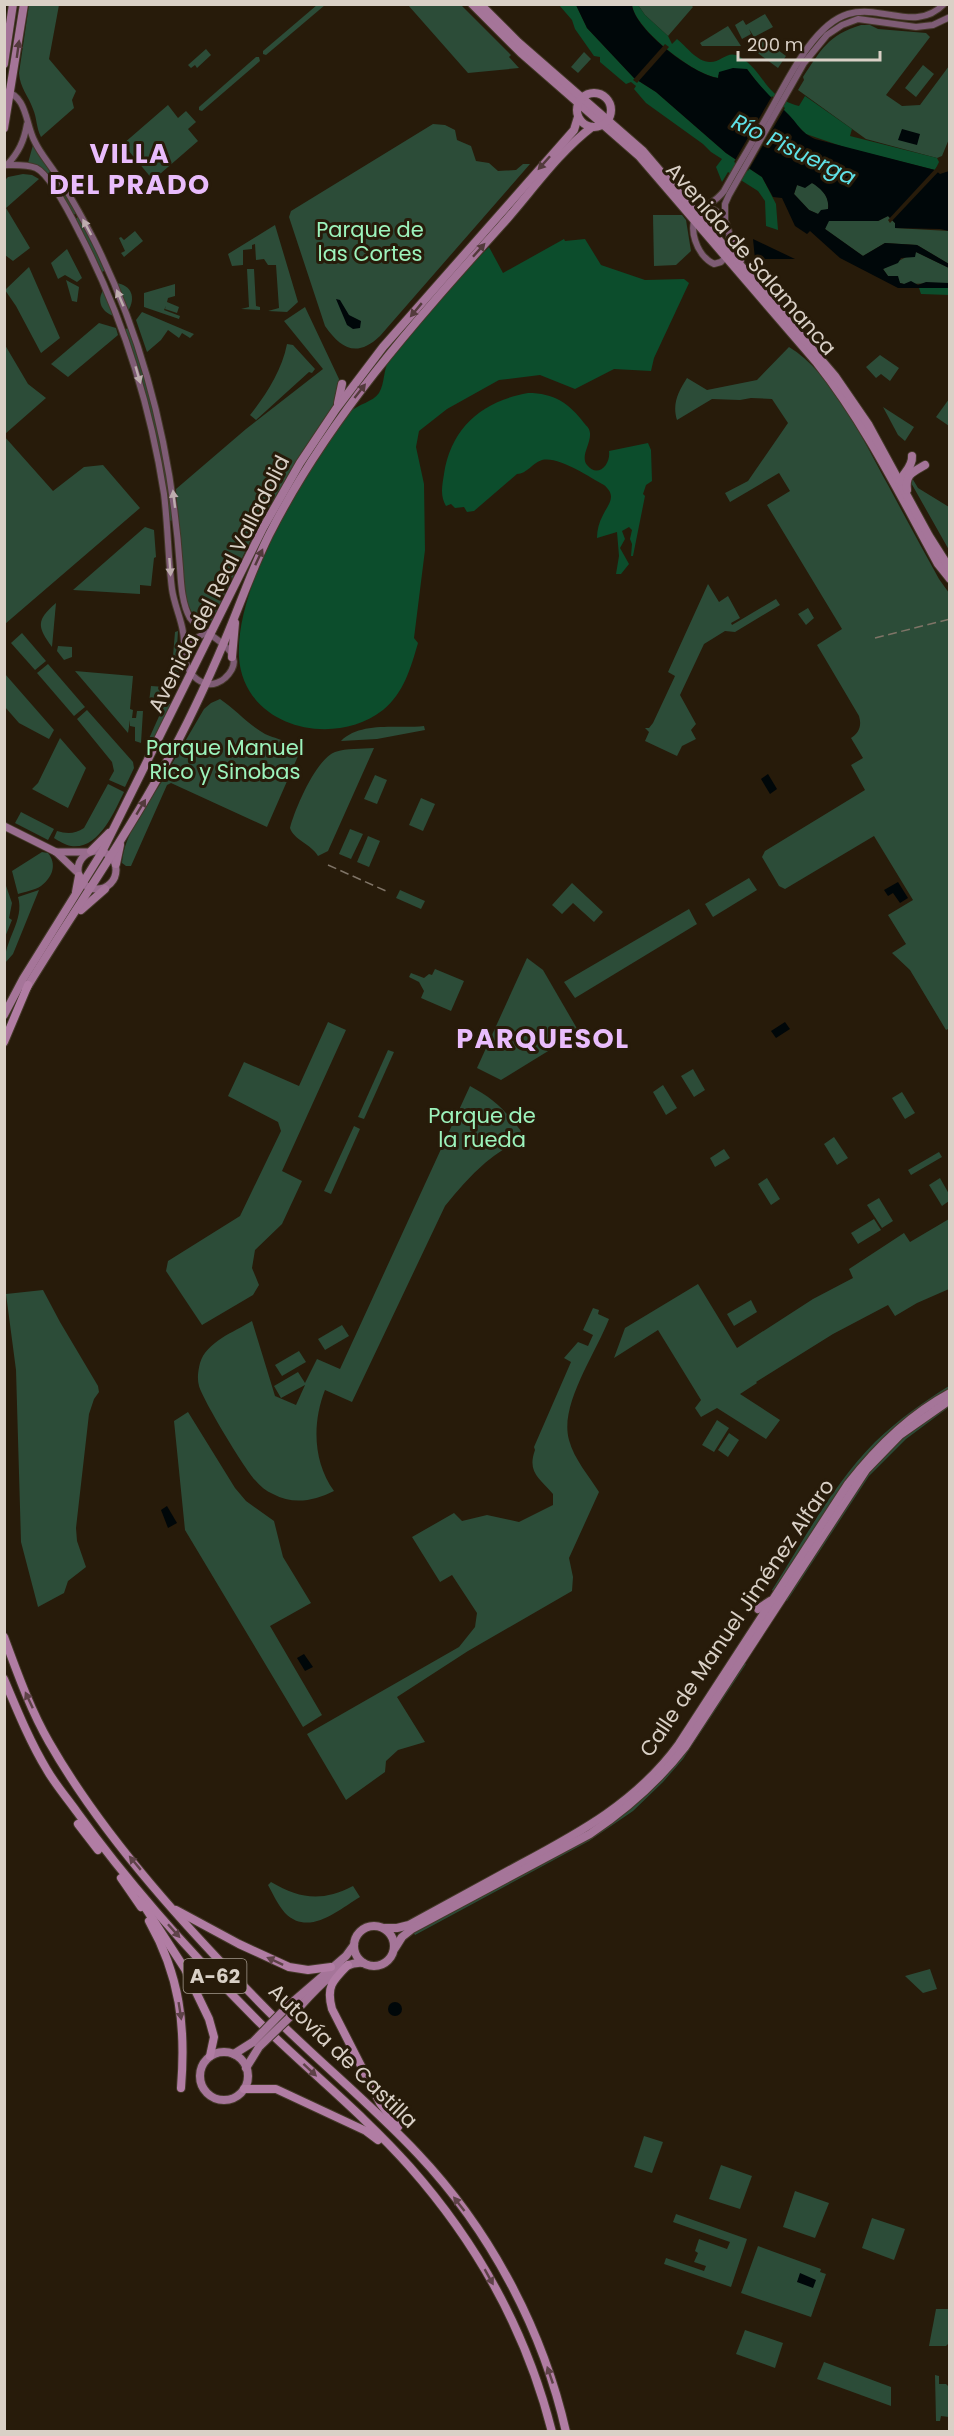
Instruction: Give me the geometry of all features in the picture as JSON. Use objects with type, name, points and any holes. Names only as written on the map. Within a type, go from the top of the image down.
[{"type":"highway","points":[[4,64],[13,4]]},
{"type":"highway","points":[[4,128],[24,4]]},
{"type":"highway","name":"Avenida de Salamanca","points":[[472,4],[521,53],[561,87],[579,107],[606,121],[696,217],[728,255],[839,391],[898,485],[938,564],[950,579]]},
{"type":"highway","name":"Avenida de Salamanca","points":[[480,4],[536,55],[579,107]]},
{"type":"highway","points":[[591,94],[604,97],[610,108],[606,121],[592,127],[585,124],[579,107],[591,94]]},
{"type":"highway","name":"Avenida del Real Valladolid","points":[[4,1015],[23,979],[73,900],[80,877],[102,852],[115,828],[209,633],[290,480],[336,409],[383,347],[574,130],[579,107]]},
{"type":"highway","name":"Avenida del Real Valladolid","points":[[4,1030],[28,985],[93,887],[162,771],[224,643],[257,560],[300,480],[346,410],[386,358],[456,275],[578,138],[592,127]]},
{"type":"highway","points":[[730,238],[744,269]]},
{"type":"highway","name":"Avenida de Salamanca","points":[[728,255],[744,269],[842,385],[868,424],[894,470],[898,485],[907,494],[929,536],[950,569]]},
{"type":"highway","points":[[379,376],[386,358]]},
{"type":"highway","points":[[336,409],[342,384]]},
{"type":"highway","points":[[898,485],[904,472],[910,466],[912,456]]},
{"type":"highway","points":[[907,494],[908,476],[926,465]]},
{"type":"highway","points":[[894,470],[904,472]]},
{"type":"highway","points":[[232,657],[236,611]]},
{"type":"highway","points":[[89,851],[115,828]]},
{"type":"highway","points":[[116,864],[122,838]]},
{"type":"highway","points":[[63,932],[84,907],[105,889]]},
{"type":"highway","points":[[4,1042],[28,985]]},
{"type":"highway","name":"Calle de Manuel Jiménez Alfaro","points":[[385,1928],[397,1928],[409,1924],[583,1831],[627,1800],[668,1760],[862,1465],[914,1415],[950,1393]]},
{"type":"highway","name":"Calle de Manuel Jiménez Alfaro","points":[[395,1948],[402,1937],[412,1929],[590,1834],[619,1814],[654,1784],[685,1747],[866,1470],[900,1435],[950,1400]]},
{"type":"highway","points":[[758,1609],[774,1598]]},
{"type":"highway","name":"Autovía de Castilla","points":[[4,1637],[47,1740],[74,1785],[106,1829],[173,1908],[272,2015],[386,2121],[466,2212],[515,2294],[540,2346],[561,2409],[566,2432]]},
{"type":"highway","name":"Autovía de Castilla","points":[[4,1679],[46,1769],[123,1873],[203,1964],[260,2023],[364,2120],[407,2164],[453,2220],[477,2254],[498,2293],[524,2349],[552,2432]]},
{"type":"highway","points":[[46,1769],[62,1800],[89,1839],[156,1923],[185,1969],[212,2026],[214,2037],[210,2056]]},
{"type":"highway","points":[[121,1878],[154,1931],[168,1960],[177,1991],[183,2027],[181,2088]]},
{"type":"highway","points":[[173,1908],[239,1944],[289,1967],[308,1970],[331,1966]]},
{"type":"highway","points":[[234,2054],[256,2044],[331,1966],[346,1956],[358,1934],[373,1926],[385,1928],[393,1937],[395,1948],[386,1963],[376,1966],[363,1963],[348,1965],[291,2009]]},
{"type":"highway","points":[[354,1945],[356,1955],[363,1963]]},
{"type":"highway","points":[[348,1965],[330,1988],[332,2008],[380,2103],[420,2157]]},
{"type":"highway","points":[[246,2067],[234,2054],[226,2052],[210,2056],[199,2074],[200,2082],[206,2093],[215,2099],[234,2098],[244,2089],[247,2082],[246,2067],[256,2044]]},
{"type":"highway","points":[[244,2089],[268,2088],[291,2096],[366,2131],[407,2164]]},
{"type":"main road","points":[[729,189],[718,200],[702,208],[696,217],[699,252],[714,264],[728,255],[730,238],[725,220],[725,204],[729,189],[818,36],[837,19],[848,14],[867,12],[908,18],[924,17],[944,4]]},
{"type":"main road","points":[[792,79],[823,38],[851,21],[870,19],[916,27],[933,25],[950,17]]},
{"type":"main road","points":[[6,165],[35,168],[46,177],[72,219],[100,274],[133,357],[153,435],[160,469],[173,593],[183,629],[185,661],[191,674],[205,683],[210,684],[226,678],[233,664],[232,657],[224,643],[192,622],[183,595],[176,516],[165,445],[153,392],[132,326],[93,238],[34,142],[18,98],[8,92]]},
{"type":"main road","points":[[6,165],[20,149],[25,139],[27,123]]},
{"type":"main road","points":[[708,207],[716,210],[725,220]]},
{"type":"main road","points":[[185,650],[195,639],[209,633]]},
{"type":"main road","points":[[4,826],[56,852],[93,887],[105,889],[115,880],[116,864],[110,856],[102,852],[56,852]]},
{"type":"main road","points":[[80,877],[79,861],[89,851]]},
{"type":"green space","points":[[690,4],[693,7],[668,36],[645,15],[638,5]]},
{"type":"green space","points":[[29,5],[59,5],[49,59],[76,91],[72,100],[74,108],[41,137],[19,73]]},
{"type":"green space","points":[[317,5],[325,5],[266,55],[263,54],[263,51]]},
{"type":"green space","points":[[408,5],[461,5],[511,55],[509,57],[519,68],[468,73]]},
{"type":"green space","points":[[559,5],[576,5],[587,28],[634,78],[656,92],[726,153],[762,177],[776,204],[778,230],[766,226],[765,201],[758,191],[728,172],[722,182],[716,167],[722,159],[646,103],[631,82],[626,84],[600,62],[600,57],[594,56],[575,29],[572,20]]},
{"type":"green space","points":[[632,5],[638,5],[645,15],[668,36],[672,44],[677,39],[696,57],[710,62],[728,55],[736,55],[748,63],[779,97],[787,102],[799,106],[805,96],[852,129],[850,136],[937,158],[939,162],[935,170],[847,148],[806,134],[770,99],[747,69],[718,75],[719,78],[696,69],[668,50],[643,26]]},
{"type":"green space","points":[[765,14],[773,27],[754,37],[749,29],[751,34],[742,39],[735,25],[743,20],[746,25]]},
{"type":"green space","points":[[861,25],[870,25],[878,29],[926,33],[930,37],[886,95],[902,106],[920,105],[949,66],[949,139],[942,156],[937,158],[866,139],[798,90],[804,80],[803,77],[826,45],[841,34]]},
{"type":"green space","points":[[728,26],[741,46],[702,46],[700,43]]},
{"type":"green space","points":[[763,39],[786,56],[778,68],[755,51]]},
{"type":"green space","points":[[206,49],[211,55],[197,68],[195,65],[191,68],[188,65]]},
{"type":"green space","points":[[584,52],[591,59],[578,73],[571,67]]},
{"type":"green space","points":[[256,57],[259,57],[260,61],[202,111],[199,110],[199,107]]},
{"type":"green space","points":[[923,65],[934,74],[916,97],[905,88]]},
{"type":"green space","points":[[168,105],[178,118],[186,111],[196,122],[188,129],[198,141],[153,180],[123,144]]},
{"type":"green space","name":"Parque de las Cortes","points":[[433,124],[445,125],[455,130],[457,140],[471,146],[476,161],[489,163],[498,171],[516,170],[523,164],[530,164],[380,336],[364,347],[350,348],[337,340],[325,326],[289,217],[291,211]]},
{"type":"green space","points":[[33,145],[76,213],[72,216],[43,169],[28,163]]},
{"type":"green space","points":[[23,174],[39,179],[6,208],[30,248],[13,261],[5,255],[5,180],[8,177]]},
{"type":"green space","points":[[812,183],[822,190],[828,201],[828,209],[818,214],[809,210],[794,194],[797,185]]},
{"type":"green space","points":[[653,215],[682,215],[686,220],[691,251],[676,265],[654,266]]},
{"type":"green space","points":[[888,216],[895,223],[895,228],[949,231],[949,264],[917,245],[885,243],[863,256],[825,229],[828,221],[878,221]]},
{"type":"green space","points":[[78,217],[106,270],[102,272],[74,220]]},
{"type":"green space","points":[[275,225],[298,302],[287,312],[268,311],[279,308],[276,265],[268,265],[264,259],[256,260],[255,244],[252,245],[252,249],[243,250],[243,265],[232,266],[228,254]]},
{"type":"green space","points":[[135,231],[143,241],[124,257],[121,253],[125,251],[119,238],[124,240]]},
{"type":"green space","points":[[564,239],[565,241],[585,239],[601,265],[645,280],[684,279],[689,283],[654,358],[651,371],[614,369],[575,389],[540,375],[499,380],[447,409],[419,431],[416,447],[424,484],[425,550],[414,638],[418,643],[401,688],[383,710],[363,722],[340,728],[317,729],[294,724],[273,715],[256,700],[244,681],[239,657],[241,627],[261,562],[295,496],[350,412],[379,393],[389,360],[459,277],[489,247],[503,273]]},
{"type":"green space","points":[[67,249],[82,278],[77,282],[65,275],[58,279],[51,263]]},
{"type":"green space","points":[[916,252],[949,268],[949,283],[904,284],[888,276],[883,269]]},
{"type":"green space","points":[[29,267],[60,338],[41,353],[5,290]]},
{"type":"green space","points":[[247,269],[254,269],[256,306],[260,307],[260,310],[241,309],[249,307]]},
{"type":"green space","points":[[66,280],[79,287],[77,302],[72,301]]},
{"type":"green space","points":[[116,283],[126,286],[131,293],[132,301],[128,311]]},
{"type":"green space","points":[[175,284],[175,296],[168,298],[167,302],[179,307],[177,313],[165,309],[166,306],[164,310],[180,316],[179,319],[144,307],[144,293]]},
{"type":"green space","points":[[919,288],[949,288],[949,295],[921,294]]},
{"type":"green space","points":[[104,289],[114,316],[106,312],[101,305],[100,297]]},
{"type":"green space","points":[[305,307],[339,379],[334,406],[261,519],[212,620],[204,623],[196,621],[182,592],[176,489],[246,429],[323,369],[284,321]]},
{"type":"green space","points":[[142,312],[194,334],[190,338],[182,333],[179,338],[168,330],[161,340],[147,352],[136,320]]},
{"type":"green space","points":[[99,323],[116,328],[118,335],[68,377],[51,364]]},
{"type":"green space","points":[[130,328],[157,419],[174,520],[169,521],[152,424],[125,329]]},
{"type":"green space","points":[[287,344],[293,345],[315,369],[256,420],[250,415],[273,382]]},
{"type":"green space","points":[[5,345],[28,384],[46,398],[5,434]]},
{"type":"green space","points":[[789,347],[819,373],[846,409],[939,579],[949,593],[950,1028],[946,1030],[910,970],[892,953],[906,944],[888,915],[913,900],[874,836],[785,889],[779,886],[762,857],[765,851],[865,790],[851,765],[863,758],[851,738],[859,729],[860,720],[817,645],[842,629],[767,505],[790,491],[779,473],[730,502],[725,493],[748,481],[788,423],[772,399],[712,399],[677,420],[675,409],[679,393],[687,378],[707,390],[757,380]]},
{"type":"green space","points":[[880,355],[899,368],[890,381],[881,374],[876,378],[866,367]]},
{"type":"green space","points":[[528,393],[537,393],[560,400],[573,410],[588,427],[590,437],[585,461],[595,471],[606,465],[609,451],[648,443],[651,450],[652,481],[646,485],[643,494],[645,496],[633,556],[631,556],[630,539],[632,530],[629,527],[622,531],[625,539],[620,548],[629,564],[621,574],[616,574],[619,556],[617,532],[597,538],[599,523],[611,500],[608,489],[565,464],[549,460],[538,461],[524,472],[517,474],[474,511],[467,512],[464,507],[455,508],[451,504],[446,506],[442,495],[444,474],[448,457],[462,430],[483,410],[497,402]]},
{"type":"green space","points":[[949,399],[949,426],[936,417]]},
{"type":"green space","points":[[883,407],[914,427],[905,441],[898,435]]},
{"type":"green space","points":[[4,436],[53,491],[84,467],[103,465],[140,508],[5,624]]},
{"type":"green space","points":[[912,478],[918,488],[949,507],[949,550],[910,481]]},
{"type":"green space","points":[[145,527],[154,530],[156,557],[154,558],[151,586],[140,585],[140,594],[73,590]]},
{"type":"green space","points":[[708,584],[719,602],[728,596],[740,618],[731,623],[732,625],[776,599],[780,605],[735,632],[725,631],[704,644],[680,695],[696,724],[691,730],[696,739],[682,746],[677,756],[645,741],[649,732],[645,728],[649,728],[653,723],[675,676],[668,672]]},
{"type":"green space","points":[[56,603],[52,647],[43,634],[41,624],[45,614]]},
{"type":"green space","points":[[808,608],[814,618],[806,625],[798,614]]},
{"type":"green space","points":[[178,631],[176,662],[181,681],[171,680],[175,632]]},
{"type":"green space","points":[[22,633],[46,661],[35,670],[11,643]]},
{"type":"green space","points":[[58,646],[72,647],[72,657],[64,660],[57,651]]},
{"type":"green space","points":[[48,664],[85,707],[74,716],[37,673]]},
{"type":"green space","points":[[75,671],[133,676],[130,709],[133,710],[132,718],[136,718],[137,711],[143,711],[141,743],[135,741],[135,727],[130,726],[130,720],[128,733]]},
{"type":"green space","points":[[5,674],[54,730],[49,739],[19,723],[5,707]]},
{"type":"green space","points":[[151,686],[165,687],[160,703],[149,702]]},
{"type":"green space","name":"Parque Manuel Rico y Sinobas","points":[[220,699],[259,730],[290,744],[297,751],[298,756],[267,827],[171,783],[167,785],[131,866],[126,866],[122,863],[124,852],[138,819],[164,778],[167,781],[166,774],[204,709]]},
{"type":"green space","points":[[165,703],[171,704],[156,736],[149,744],[147,743]]},
{"type":"green space","points":[[87,710],[133,762],[134,768],[125,787],[109,780],[114,771],[112,762],[77,719]]},
{"type":"green space","points":[[424,726],[425,730],[377,739],[341,741],[349,735],[369,728]]},
{"type":"green space","points":[[60,738],[86,768],[68,808],[32,789],[38,783]]},
{"type":"green space","points":[[374,748],[328,851],[318,856],[295,836],[290,828],[307,786],[321,764],[335,752]]},
{"type":"green space","points":[[375,775],[387,780],[377,804],[364,799]]},
{"type":"green space","points":[[108,784],[124,792],[110,819],[97,836],[81,846],[71,846],[54,838],[57,831],[71,833],[84,828]]},
{"type":"green space","points":[[421,798],[435,804],[423,831],[409,825]]},
{"type":"green space","points":[[21,812],[54,829],[48,840],[15,823]]},
{"type":"green space","points":[[350,829],[363,834],[351,859],[339,854]]},
{"type":"green space","points":[[368,836],[380,841],[369,867],[357,862]]},
{"type":"green space","points":[[42,852],[48,853],[51,857],[53,866],[51,875],[41,886],[18,894],[12,871]]},
{"type":"green space","points":[[749,878],[757,890],[713,917],[705,904]]},
{"type":"green space","points":[[5,883],[12,903],[9,918],[12,920],[5,937]]},
{"type":"green space","points":[[572,883],[603,912],[594,922],[573,903],[562,914],[552,905]]},
{"type":"green space","points":[[39,890],[13,954],[5,963],[19,914],[18,897]]},
{"type":"green space","points":[[400,890],[425,901],[421,909],[396,898]]},
{"type":"green space","points":[[689,909],[697,924],[575,998],[564,982]]},
{"type":"green space","points":[[527,958],[543,970],[579,1032],[501,1080],[477,1068]]},
{"type":"green space","points":[[435,969],[464,981],[451,1011],[421,998],[424,991],[419,982],[409,977],[411,973],[424,978],[429,974],[432,975]]},
{"type":"green space","points":[[328,1022],[346,1030],[282,1171],[302,1181],[282,1224],[255,1250],[252,1268],[259,1285],[253,1295],[202,1325],[166,1271],[168,1261],[240,1216],[281,1131],[278,1122],[228,1096],[244,1062],[299,1086]]},
{"type":"green space","points":[[388,1050],[394,1052],[364,1119],[358,1117]]},
{"type":"green space","points":[[693,1069],[705,1090],[694,1097],[681,1076]]},
{"type":"green space","points":[[663,1085],[677,1108],[666,1115],[653,1092]]},
{"type":"green space","name":"Parque de la rueda","points":[[470,1086],[498,1105],[521,1131],[509,1145],[474,1173],[445,1206],[352,1402],[325,1390],[318,1416],[318,1455],[327,1480],[334,1491],[319,1497],[296,1501],[270,1493],[250,1473],[224,1434],[202,1394],[198,1372],[203,1356],[214,1343],[252,1321],[275,1396],[296,1405],[305,1385],[281,1398],[274,1386],[298,1372],[305,1383],[317,1359],[340,1369]]},
{"type":"green space","points":[[902,1092],[915,1113],[905,1119],[892,1098]]},
{"type":"green space","points":[[354,1126],[360,1129],[331,1194],[324,1191]]},
{"type":"green space","points":[[834,1137],[848,1158],[837,1165],[824,1144]]},
{"type":"green space","points":[[724,1149],[730,1158],[715,1167],[710,1158]]},
{"type":"green space","points":[[939,1152],[942,1157],[911,1175],[908,1170]]},
{"type":"green space","points":[[767,1178],[780,1199],[771,1205],[758,1184]]},
{"type":"green space","points":[[940,1178],[949,1194],[949,1201],[942,1206],[929,1185]]},
{"type":"green space","points":[[879,1198],[893,1221],[882,1228],[867,1205]]},
{"type":"green space","points":[[874,1219],[881,1230],[858,1244],[851,1233]]},
{"type":"green space","points":[[949,1219],[949,1289],[895,1316],[888,1305],[833,1334],[740,1394],[780,1420],[766,1439],[717,1408],[701,1417],[695,1408],[701,1400],[658,1330],[614,1358],[625,1328],[698,1284],[737,1348],[813,1299],[853,1278],[849,1269],[904,1233],[910,1242]]},
{"type":"green space","points":[[43,1290],[98,1386],[99,1392],[89,1414],[76,1528],[77,1541],[86,1567],[68,1581],[64,1593],[38,1607],[21,1542],[16,1370],[6,1294]]},
{"type":"green space","points":[[751,1300],[757,1312],[734,1326],[727,1314]]},
{"type":"green space","points":[[593,1308],[599,1310],[598,1314],[609,1319],[580,1379],[569,1411],[567,1426],[574,1454],[599,1492],[569,1558],[573,1577],[572,1591],[468,1651],[397,1697],[425,1742],[398,1750],[386,1761],[385,1772],[346,1800],[307,1734],[459,1647],[475,1627],[477,1613],[452,1575],[440,1582],[412,1537],[454,1513],[462,1521],[487,1515],[519,1522],[553,1505],[553,1494],[533,1469],[534,1447],[571,1362],[564,1358],[578,1342],[588,1346],[593,1335],[583,1330]]},
{"type":"green space","points":[[342,1325],[349,1336],[325,1350],[318,1339]]},
{"type":"green space","points":[[299,1351],[306,1362],[282,1376],[275,1365]]},
{"type":"green space","points":[[949,1386],[949,1390],[913,1414],[774,1592],[772,1590],[820,1513],[860,1458],[902,1419]]},
{"type":"green space","points":[[949,1403],[949,1407],[906,1439],[869,1476],[787,1601],[784,1599],[865,1476],[904,1436]]},
{"type":"green space","points":[[188,1412],[235,1488],[246,1501],[274,1521],[283,1557],[311,1603],[270,1626],[322,1715],[303,1727],[185,1530],[174,1421]]},
{"type":"green space","points":[[717,1420],[729,1428],[714,1452],[702,1445]]},
{"type":"green space","points":[[729,1433],[739,1440],[728,1457],[718,1450]]},
{"type":"green space","points":[[743,1662],[746,1664],[683,1759],[633,1811],[589,1841],[415,1935],[413,1932],[613,1822]]},
{"type":"green space","points":[[271,1882],[292,1892],[311,1896],[331,1895],[353,1886],[360,1897],[323,1919],[304,1922],[294,1920],[282,1910],[268,1885]]},
{"type":"green space","points":[[930,1969],[937,1989],[923,1993],[905,1976]]},
{"type":"green space","points":[[644,2136],[663,2142],[652,2173],[634,2167]]},
{"type":"green space","points":[[721,2165],[752,2176],[740,2209],[709,2199]]},
{"type":"green space","points":[[795,2191],[829,2203],[815,2238],[783,2227]]},
{"type":"green space","points":[[676,2214],[747,2239],[731,2287],[664,2264],[666,2258],[704,2271],[706,2266],[694,2262],[698,2253],[695,2251],[699,2239],[727,2249],[730,2242],[673,2222]]},
{"type":"green space","points":[[872,2218],[905,2229],[894,2260],[862,2248]]},
{"type":"green space","points":[[758,2246],[821,2269],[820,2272],[826,2274],[811,2317],[741,2293]]},
{"type":"green space","points":[[936,2309],[949,2309],[949,2343],[946,2346],[929,2346]]},
{"type":"green space","points":[[745,2330],[783,2343],[775,2368],[736,2354]]},
{"type":"green space","points":[[824,2362],[891,2387],[891,2406],[817,2379]]},
{"type":"green space","points":[[935,2375],[939,2376],[939,2384],[946,2384],[950,2388],[949,2417],[941,2416],[940,2421],[936,2421]]},
{"type":"water","name":"Río Pisuerga","points":[[576,5],[632,5],[643,27],[667,50],[695,69],[718,78],[719,72],[733,68],[747,69],[803,131],[815,139],[935,170],[940,174],[949,171],[949,231],[895,228],[895,223],[888,216],[878,221],[829,221],[825,229],[863,256],[885,243],[917,245],[949,264],[949,268],[916,252],[915,257],[901,258],[898,263],[883,269],[888,276],[898,276],[900,283],[904,284],[911,281],[918,285],[926,282],[949,283],[949,288],[898,288],[840,258],[810,231],[807,234],[795,226],[782,198],[773,197],[762,177],[726,153],[656,92],[634,78],[587,28]],"holes":[[[812,183],[824,193],[828,204],[828,209],[821,210],[818,214],[809,210],[794,194],[797,185],[805,188]]]},
{"type":"water","points":[[902,129],[920,134],[917,145],[898,140]]},
{"type":"water","points":[[753,239],[795,259],[755,259]]},
{"type":"water","points":[[336,299],[340,300],[349,315],[361,321],[360,328],[353,329],[347,325]]},
{"type":"water","points":[[768,774],[777,789],[770,794],[761,779]]},
{"type":"water","points":[[898,882],[908,898],[900,903],[893,893],[888,896],[884,890]]},
{"type":"water","points":[[785,1022],[790,1029],[776,1038],[771,1031]]},
{"type":"water","points":[[167,1506],[177,1523],[168,1528],[161,1510]]},
{"type":"water","points":[[304,1654],[313,1667],[305,1671],[297,1658]]},
{"type":"water","points":[[395,2002],[400,2004],[402,2009],[400,2014],[395,2016],[390,2014],[388,2009],[390,2004]]},
{"type":"water","points":[[800,2273],[816,2280],[813,2288],[797,2282]]},
{"type":"pier","points":[[665,44],[669,47],[637,83],[633,80]]},
{"type":"pier","points":[[772,96],[785,108],[748,171],[734,162]]},
{"type":"pier","points":[[937,167],[940,170],[890,223],[888,220]]},
{"type":"railway","points":[[875,638],[950,619]]},
{"type":"railway","points":[[328,865],[386,891]]},
{"type":"district","name":"VILLA DEL PRADO","points":[[130,170]]},
{"type":"district","name":"PARQUESOL","points":[[543,1039]]}]
